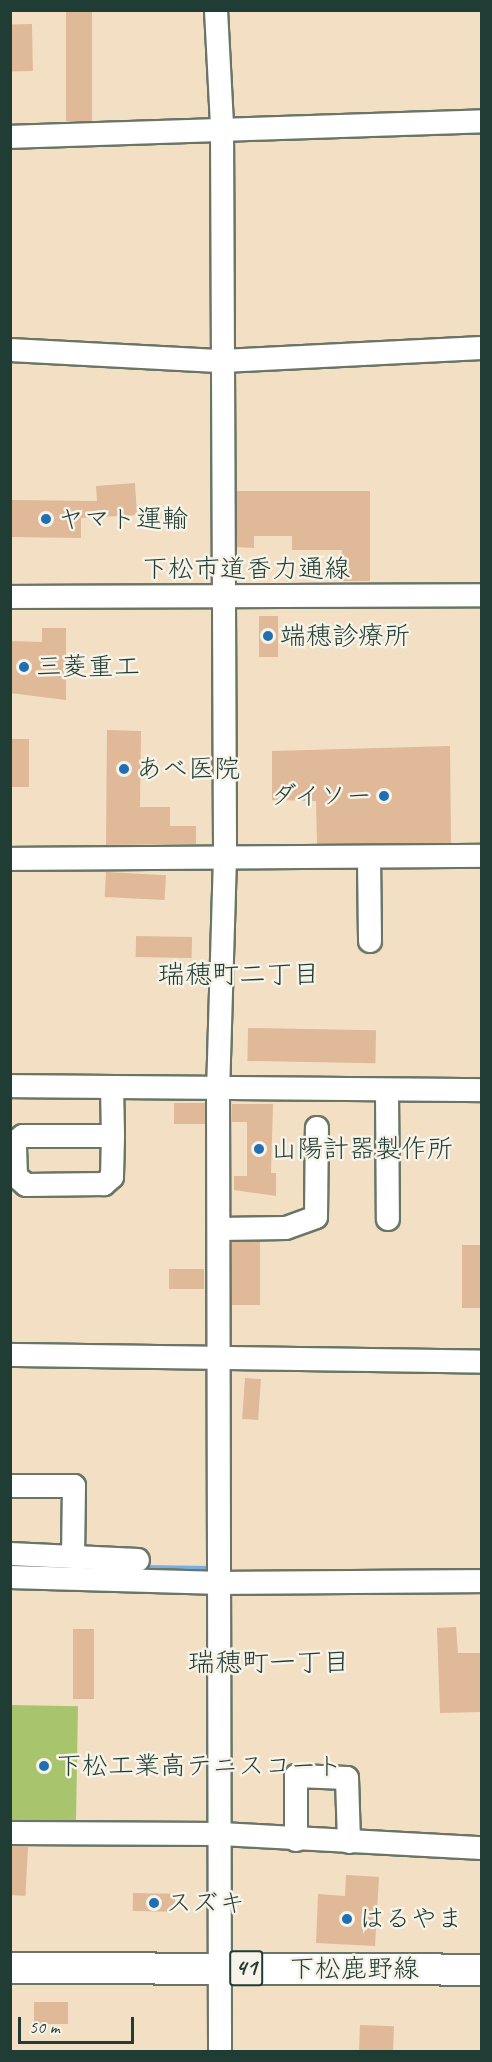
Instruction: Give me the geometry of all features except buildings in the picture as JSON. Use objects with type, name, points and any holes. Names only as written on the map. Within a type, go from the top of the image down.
[{"type":"main road","name":"下松鹿野線","points":[[10,1968],[482,1970]]},
{"type":"street","points":[[216,10],[222,126],[221,596],[225,857],[218,1087],[222,1583],[220,2052]]},
{"type":"street","points":[[10,137],[222,126],[482,121]]},
{"type":"street","points":[[10,350],[223,361],[482,348]]},
{"type":"street","name":"下松市道香力通線","points":[[10,597],[482,595]]},
{"type":"street","points":[[10,859],[482,856]]},
{"type":"street","points":[[369,857],[370,941]]},
{"type":"street","points":[[10,1086],[387,1091],[482,1090]]},
{"type":"street","points":[[112,1087],[112,1136]]},
{"type":"street","points":[[387,1091],[387,1219]]},
{"type":"street","points":[[219,1229],[286,1228],[316,1217],[317,1128]]},
{"type":"street","points":[[10,1355],[220,1356],[482,1362]]},
{"type":"street","points":[[10,1486],[74,1486],[73,1556]]},
{"type":"street","points":[[10,1554],[138,1560]]},
{"type":"street","points":[[10,1577],[222,1583],[482,1581]]},
{"type":"street","points":[[296,1840],[296,1776],[347,1779],[349,1842]]},
{"type":"street","points":[[10,1833],[221,1834],[296,1840],[482,1848]]},
{"type":"green space","name":"下松工業高テニスコート","points":[[11,1705],[78,1706],[76,1827],[10,1826]]},
{"type":"waterway","points":[[142,1567],[212,1568]]},
{"type":"place","name":"ヤマト運輸","points":[[46,519]]},
{"type":"place","name":"端穂診療所","points":[[268,636]]},
{"type":"place","name":"三菱重工","points":[[24,667]]},
{"type":"place","name":"あべ医院","points":[[124,769]]},
{"type":"place","name":"ダイソー","points":[[384,796]]},
{"type":"place","name":"山陽計器製作所","points":[[259,1149]]},
{"type":"place","name":"下松工業高テニスコート","points":[[44,1766]]},
{"type":"place","name":"スズキ","points":[[154,1903]]},
{"type":"place","name":"はるやま","points":[[347,1919]]},
{"type":"district","name":"瑞穂町二丁目","points":[[239,975]]},
{"type":"district","name":"瑞穂町一丁目","points":[[269,1663]]}]
